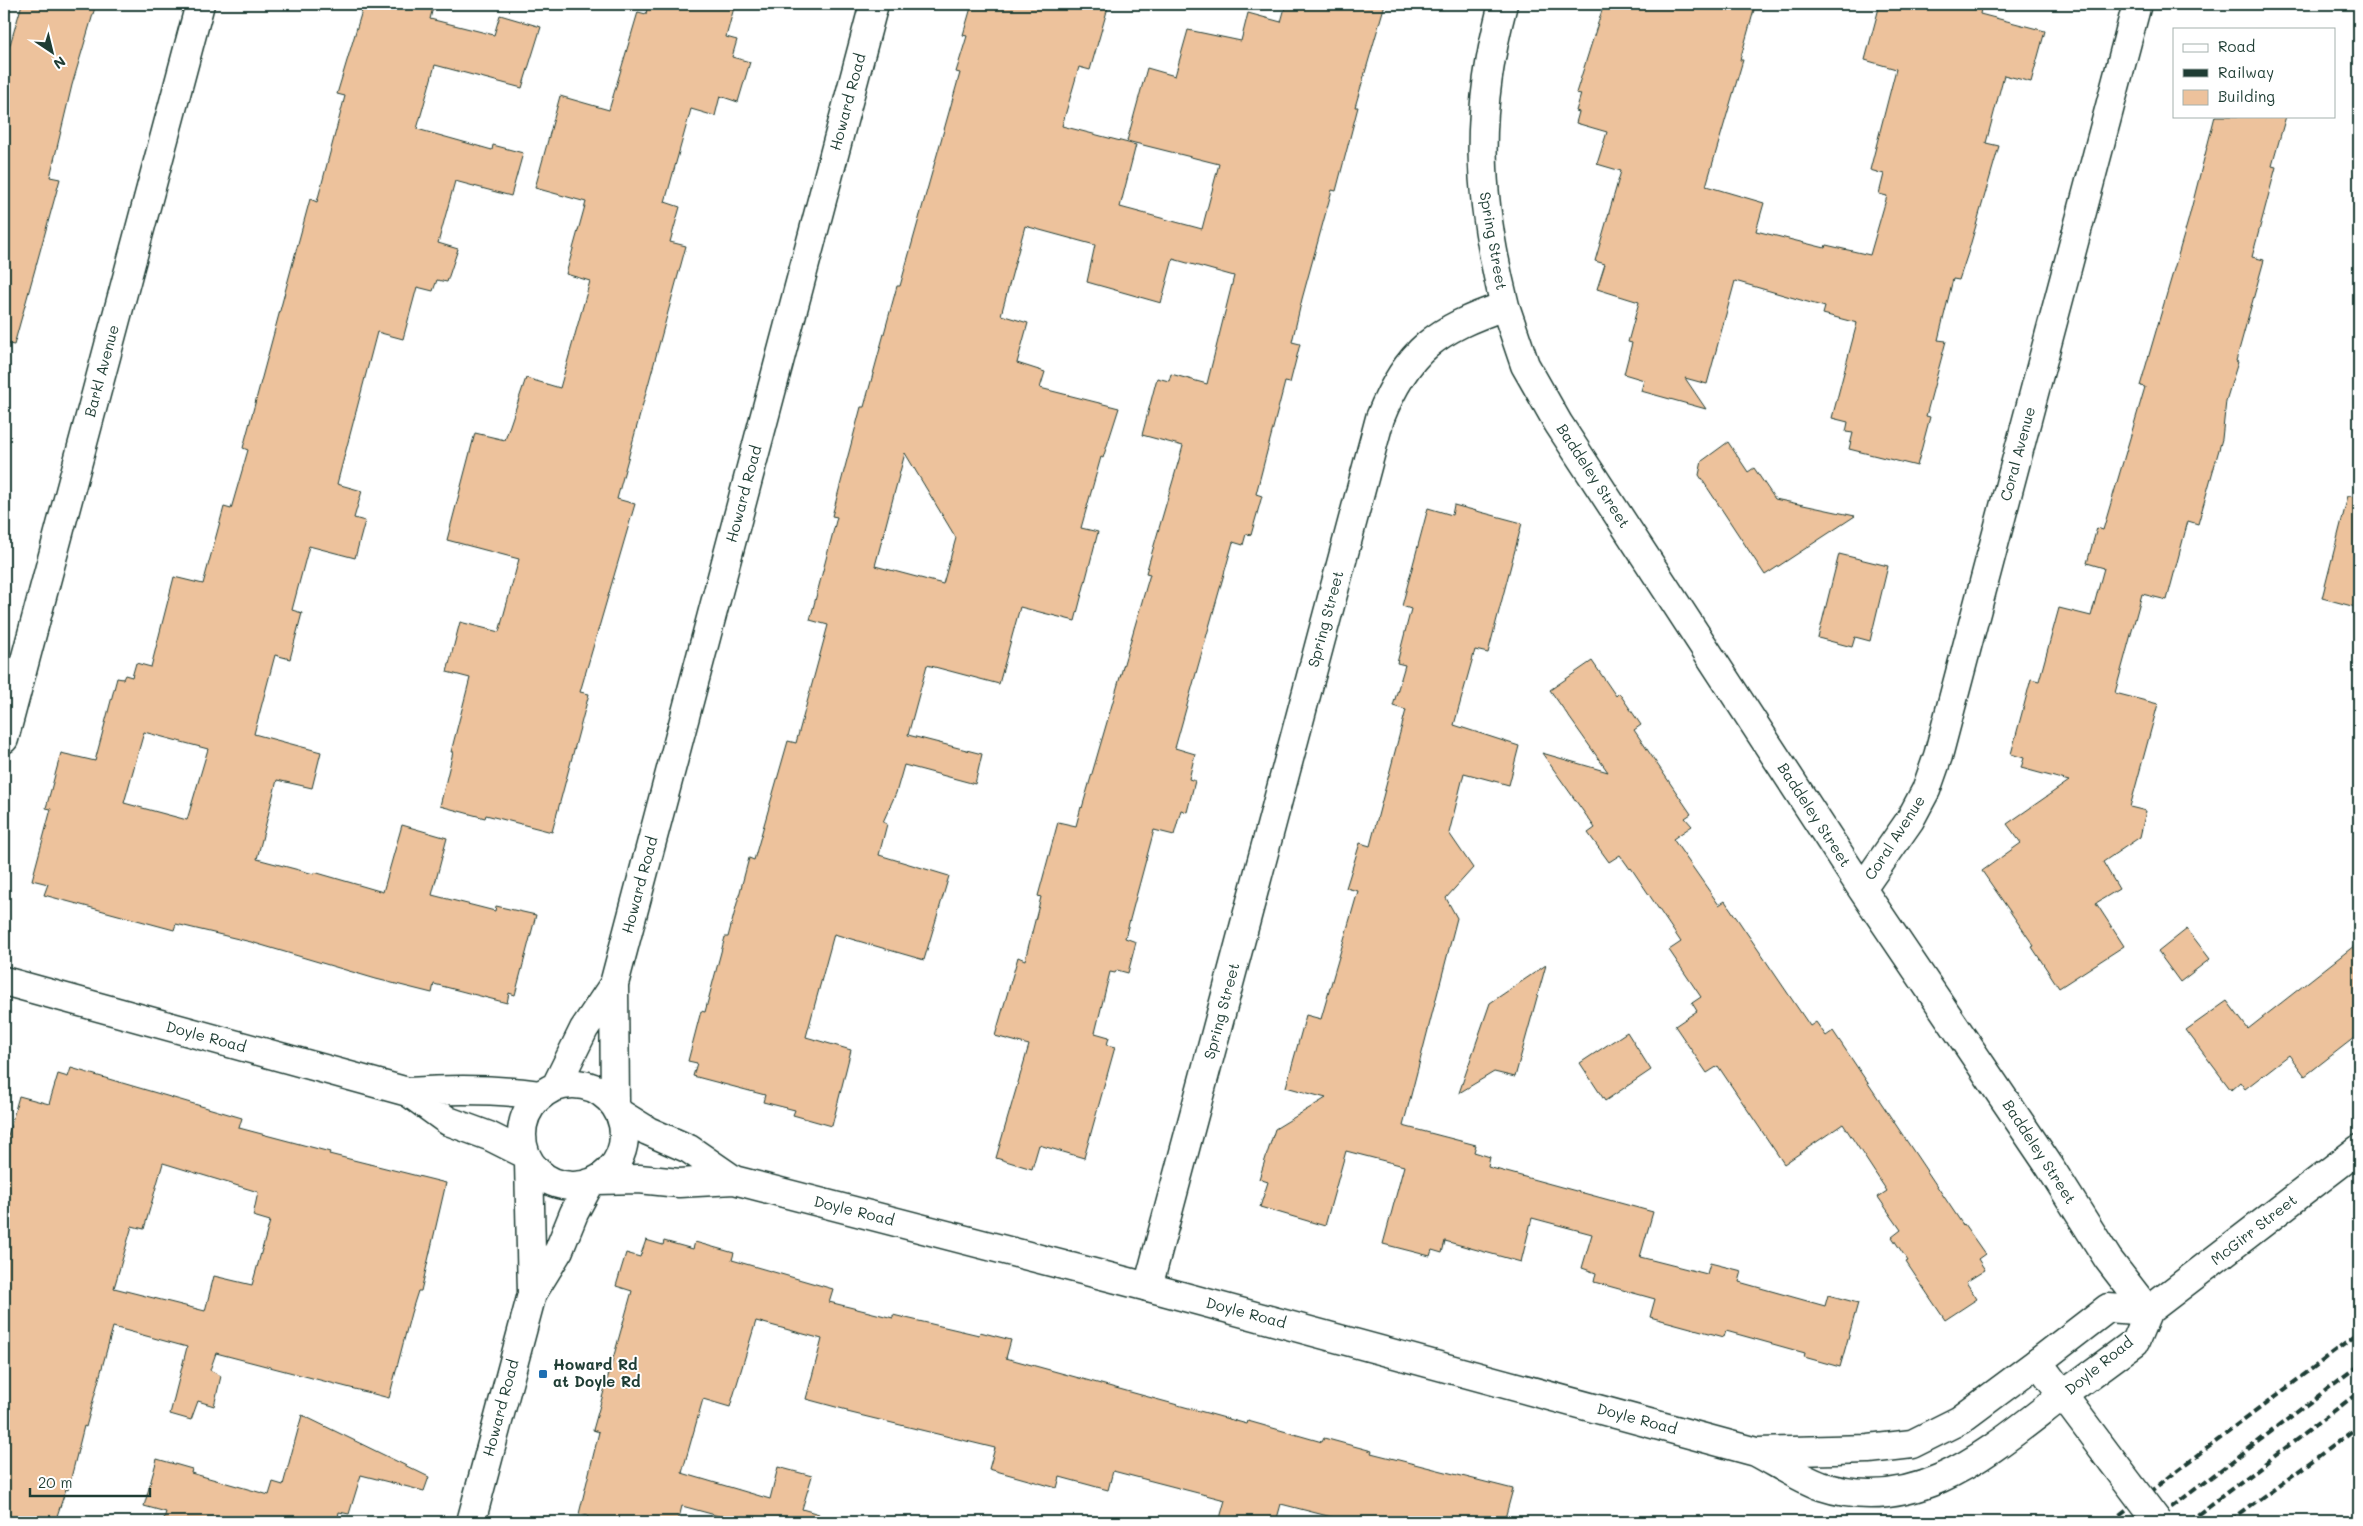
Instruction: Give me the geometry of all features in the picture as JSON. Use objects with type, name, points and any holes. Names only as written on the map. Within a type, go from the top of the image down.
[{"type":"street","name":"Barkl Avenue","points":[[4,739],[200,4]]},
{"type":"street","name":"Howard Road","points":[[617,1109],[614,984],[874,4]]},
{"type":"street","name":"Spring Street","points":[[1148,1287],[1380,418],[1392,388],[1404,368],[1420,352],[1444,332],[1471,317],[1505,306],[1488,223],[1482,178],[1481,142],[1482,108],[1489,59],[1503,4]]},
{"type":"street","name":"Coral Avenue","points":[[1862,888],[1910,820],[1926,790],[1938,756],[2137,4]]},
{"type":"street","name":"Baddeley Street","points":[[1505,306],[1525,365],[1558,424],[1862,888],[2050,1167],[2108,1259],[2148,1311]]},
{"type":"street","name":"Doyle Road","points":[[4,981],[408,1092],[452,1089],[549,1091]]},
{"type":"street","name":"Howard Road","points":[[549,1091],[584,1029],[614,984]]},
{"type":"street","points":[[573,1084],[588,1086],[603,1094],[617,1109],[624,1132],[622,1151],[612,1168],[594,1182],[572,1187],[555,1183],[540,1175],[527,1158],[521,1135],[525,1117],[534,1101],[549,1091],[573,1084]]},
{"type":"street","name":"Doyle Road","points":[[408,1092],[448,1121],[489,1136],[527,1158]]},
{"type":"street","name":"Doyle Road","points":[[617,1109],[648,1131],[689,1148],[734,1180]]},
{"type":"street","name":"McGirr Street","points":[[2148,1311],[2359,1148]]},
{"type":"street","name":"Howard Road","points":[[471,1522],[532,1294],[527,1158]]},
{"type":"street","name":"Doyle Road","points":[[594,1182],[639,1179],[679,1183],[734,1180],[1148,1287],[1756,1452],[1820,1485],[1850,1492],[1880,1493],[1904,1490],[1932,1483],[1984,1456],[2135,1342],[2148,1311],[2108,1308],[1960,1420],[1912,1444],[1869,1450],[1756,1452]]},
{"type":"street","name":"Howard Road","points":[[532,1294],[560,1250],[574,1213],[594,1182]]},
{"type":"street","points":[[2038,1362],[2158,1522]]},
{"type":"building","points":[[22,4],[96,4],[72,85],[50,177],[60,179],[14,345],[4,343],[4,47],[9,48]]},
{"type":"building","points":[[364,4],[434,4],[430,19],[494,35],[500,15],[541,27],[522,88],[435,65],[417,129],[492,150],[493,145],[523,153],[511,196],[455,181],[438,243],[458,249],[447,282],[437,280],[433,291],[417,287],[403,339],[377,332],[337,484],[362,491],[354,518],[365,521],[355,558],[309,546],[292,610],[302,613],[290,659],[275,655],[254,734],[321,752],[312,788],[277,780],[257,859],[314,874],[314,872],[383,892],[402,825],[447,838],[432,895],[495,911],[496,906],[536,915],[515,995],[509,993],[507,1003],[434,984],[432,993],[376,979],[251,942],[176,924],[174,930],[44,895],[48,884],[32,880],[51,809],[46,808],[61,753],[95,761],[117,678],[123,679],[125,675],[132,677],[136,663],[151,667],[174,577],[203,584],[224,507],[231,509],[248,450],[243,448],[310,199],[317,202],[345,96],[337,94]],"holes":[[[144,732],[208,749],[187,820],[124,803]]]},
{"type":"building","points":[[648,4],[735,4],[726,37],[737,40],[732,57],[750,62],[738,102],[720,96],[715,116],[691,109],[665,202],[680,207],[670,242],[686,246],[617,499],[635,504],[580,692],[589,694],[552,832],[486,815],[485,818],[440,806],[453,752],[451,752],[470,678],[447,672],[460,622],[499,632],[519,559],[447,540],[475,433],[505,440],[526,378],[560,388],[590,281],[566,274],[586,202],[535,188],[560,96],[609,110],[638,12],[646,14]]},
{"type":"building","points":[[972,4],[1109,4],[1090,70],[1079,67],[1062,126],[1136,145],[1120,207],[1202,229],[1219,164],[1127,141],[1147,68],[1175,76],[1188,30],[1241,41],[1248,13],[1281,22],[1286,4],[1385,4],[1355,107],[1358,107],[1336,191],[1332,190],[1302,299],[1292,342],[1300,344],[1290,383],[1285,382],[1256,494],[1262,496],[1251,535],[1246,534],[1243,545],[1233,542],[1175,748],[1195,754],[1189,779],[1195,781],[1187,812],[1181,810],[1174,835],[1154,830],[1125,938],[1136,942],[1128,973],[1117,970],[1115,973],[1110,972],[1095,1033],[1109,1037],[1107,1045],[1115,1047],[1084,1158],[1039,1145],[1032,1169],[996,1158],[1029,1045],[995,1036],[1018,957],[1025,960],[1041,897],[1038,896],[1058,822],[1076,826],[1082,808],[1150,574],[1146,573],[1183,446],[1142,435],[1157,378],[1169,381],[1171,374],[1207,384],[1234,276],[1173,259],[1161,303],[1087,282],[1095,245],[1025,226],[1001,315],[1028,323],[1017,363],[1045,372],[1040,388],[1119,408],[1103,458],[1101,457],[1081,528],[1098,532],[1075,621],[1020,607],[999,684],[927,665],[908,735],[982,754],[975,784],[904,765],[896,793],[883,822],[887,824],[879,855],[949,876],[924,960],[834,934],[806,1037],[851,1050],[832,1126],[793,1115],[795,1110],[763,1102],[765,1095],[693,1076],[697,1063],[688,1061],[701,1011],[705,1012],[725,937],[728,937],[749,858],[754,860],[788,741],[796,743],[828,625],[810,620],[837,517],[832,516],[861,407],[864,407],[897,286],[900,286],[960,73],[956,72],[967,36],[963,35]],"holes":[[[905,453],[956,538],[943,584],[875,566]]]},
{"type":"building","points":[[1604,4],[1734,4],[1754,10],[1740,60],[1743,60],[1706,186],[1764,203],[1756,231],[1825,248],[1826,245],[1870,255],[1887,196],[1879,194],[1884,174],[1870,170],[1896,69],[1865,60],[1880,4],[1982,4],[1980,14],[2045,31],[2031,82],[2004,75],[1986,143],[1999,146],[1959,280],[1953,279],[1938,340],[1946,341],[1926,416],[1930,417],[1917,466],[1849,449],[1853,433],[1846,432],[1848,422],[1832,418],[1857,323],[1823,314],[1825,307],[1735,281],[1707,384],[1685,378],[1706,409],[1641,391],[1644,380],[1624,374],[1632,343],[1628,342],[1639,302],[1597,289],[1605,264],[1595,261],[1621,171],[1597,164],[1607,132],[1576,123],[1579,112],[1576,111],[1581,94],[1576,93]]},
{"type":"building","points":[[2214,118],[2285,118],[2272,166],[2276,167],[2252,257],[2264,260],[2226,401],[2222,439],[2198,524],[2188,521],[2167,600],[2142,594],[2115,693],[2158,704],[2130,807],[2146,811],[2140,837],[2103,862],[2119,889],[2096,903],[2124,946],[2059,988],[2032,947],[2034,946],[1982,871],[2021,843],[2007,824],[2069,781],[2021,768],[2024,758],[2011,754],[2031,679],[2039,681],[2059,608],[2091,616],[2104,568],[2087,563],[2097,528],[2103,530],[2145,387],[2140,386],[2188,221]]},
{"type":"building","points":[[1728,442],[1748,472],[1754,468],[1775,499],[1855,516],[1765,575],[1699,475],[1702,461]]},
{"type":"building","points":[[2348,496],[2359,497],[2359,608],[2322,598]]},
{"type":"building","points":[[1454,505],[1522,523],[1488,653],[1475,650],[1454,725],[1519,746],[1509,785],[1464,773],[1449,833],[1473,868],[1446,898],[1457,918],[1403,1126],[1476,1145],[1474,1152],[1490,1157],[1488,1167],[1653,1212],[1640,1257],[1707,1274],[1710,1263],[1742,1271],[1739,1282],[1825,1306],[1828,1295],[1858,1303],[1840,1367],[1804,1357],[1805,1353],[1726,1331],[1724,1337],[1650,1317],[1655,1299],[1594,1282],[1596,1273],[1582,1268],[1592,1234],[1532,1218],[1521,1262],[1445,1241],[1442,1253],[1432,1250],[1430,1256],[1383,1244],[1404,1166],[1346,1151],[1325,1226],[1260,1207],[1268,1182],[1259,1179],[1275,1129],[1326,1098],[1286,1087],[1306,1015],[1321,1019],[1358,891],[1346,888],[1360,843],[1370,846],[1406,710],[1393,706],[1405,665],[1397,663],[1411,609],[1402,606],[1428,508],[1452,515]]},
{"type":"building","points":[[1839,554],[1888,566],[1870,641],[1855,637],[1852,647],[1818,638]]},
{"type":"building","points":[[1592,661],[1616,696],[1619,693],[1641,725],[1634,730],[1691,814],[1685,818],[1692,826],[1673,839],[1719,905],[1725,901],[1810,1026],[1816,1022],[1826,1036],[1833,1031],[1963,1225],[1985,1254],[1978,1259],[1985,1270],[1966,1282],[1977,1299],[1945,1320],[1906,1262],[1908,1261],[1892,1237],[1901,1230],[1878,1197],[1887,1191],[1843,1124],[1784,1164],[1718,1066],[1707,1073],[1675,1026],[1697,1011],[1692,1003],[1701,997],[1669,950],[1681,942],[1631,868],[1620,855],[1609,862],[1588,833],[1595,828],[1542,753],[1608,772],[1550,690]]},
{"type":"building","points":[[2187,929],[2210,959],[2180,982],[2158,952]]},
{"type":"building","points":[[2359,942],[2359,1034],[2305,1076],[2289,1055],[2245,1089],[2240,1082],[2231,1090],[2186,1030],[2227,1001],[2248,1029]]},
{"type":"building","points":[[1546,965],[1515,1077],[1494,1072],[1459,1093],[1490,1003]]},
{"type":"building","points":[[1627,1032],[1651,1070],[1605,1101],[1580,1063]]},
{"type":"building","points":[[71,1068],[242,1118],[239,1128],[330,1152],[329,1154],[446,1183],[421,1291],[418,1291],[411,1313],[389,1398],[216,1353],[210,1370],[221,1376],[214,1406],[198,1401],[191,1420],[170,1414],[187,1347],[113,1327],[86,1427],[84,1426],[68,1490],[66,1489],[55,1522],[4,1522],[4,1150],[19,1096],[49,1104],[58,1074],[68,1077]],"holes":[[[163,1163],[258,1192],[253,1216],[270,1221],[252,1285],[214,1276],[205,1311],[114,1288],[132,1226],[144,1229]]]},
{"type":"building","points":[[646,1240],[663,1245],[664,1241],[693,1249],[695,1242],[734,1253],[732,1260],[833,1289],[829,1302],[893,1318],[893,1315],[979,1335],[980,1332],[1011,1340],[1006,1358],[1247,1424],[1248,1421],[1322,1442],[1324,1438],[1372,1451],[1371,1453],[1513,1489],[1504,1522],[1351,1522],[1281,1504],[1276,1522],[1219,1522],[1225,1500],[1113,1471],[1108,1490],[1060,1477],[1057,1488],[989,1469],[995,1448],[847,1412],[847,1410],[806,1399],[822,1339],[756,1321],[730,1407],[703,1399],[682,1473],[770,1499],[778,1467],[812,1476],[802,1509],[819,1514],[818,1522],[741,1522],[682,1506],[678,1522],[586,1522],[588,1516],[579,1514],[599,1432],[593,1430],[632,1291],[616,1286],[626,1253],[640,1257]]},
{"type":"building","points":[[302,1415],[429,1477],[424,1491],[361,1475],[349,1514],[339,1512],[337,1522],[163,1522],[166,1512],[144,1506],[157,1459],[192,1469],[191,1473],[269,1495],[273,1482],[283,1485]]},
{"type":"railway","points":[[2110,1522],[2359,1333]]},
{"type":"railway","points":[[2152,1522],[2359,1365]]},
{"type":"railway","points":[[2188,1522],[2359,1392]]},
{"type":"railway","points":[[2230,1522],[2359,1426]]},
{"type":"place","name":"Howard Rd at Doyle Rd","points":[[543,1374]]}]
